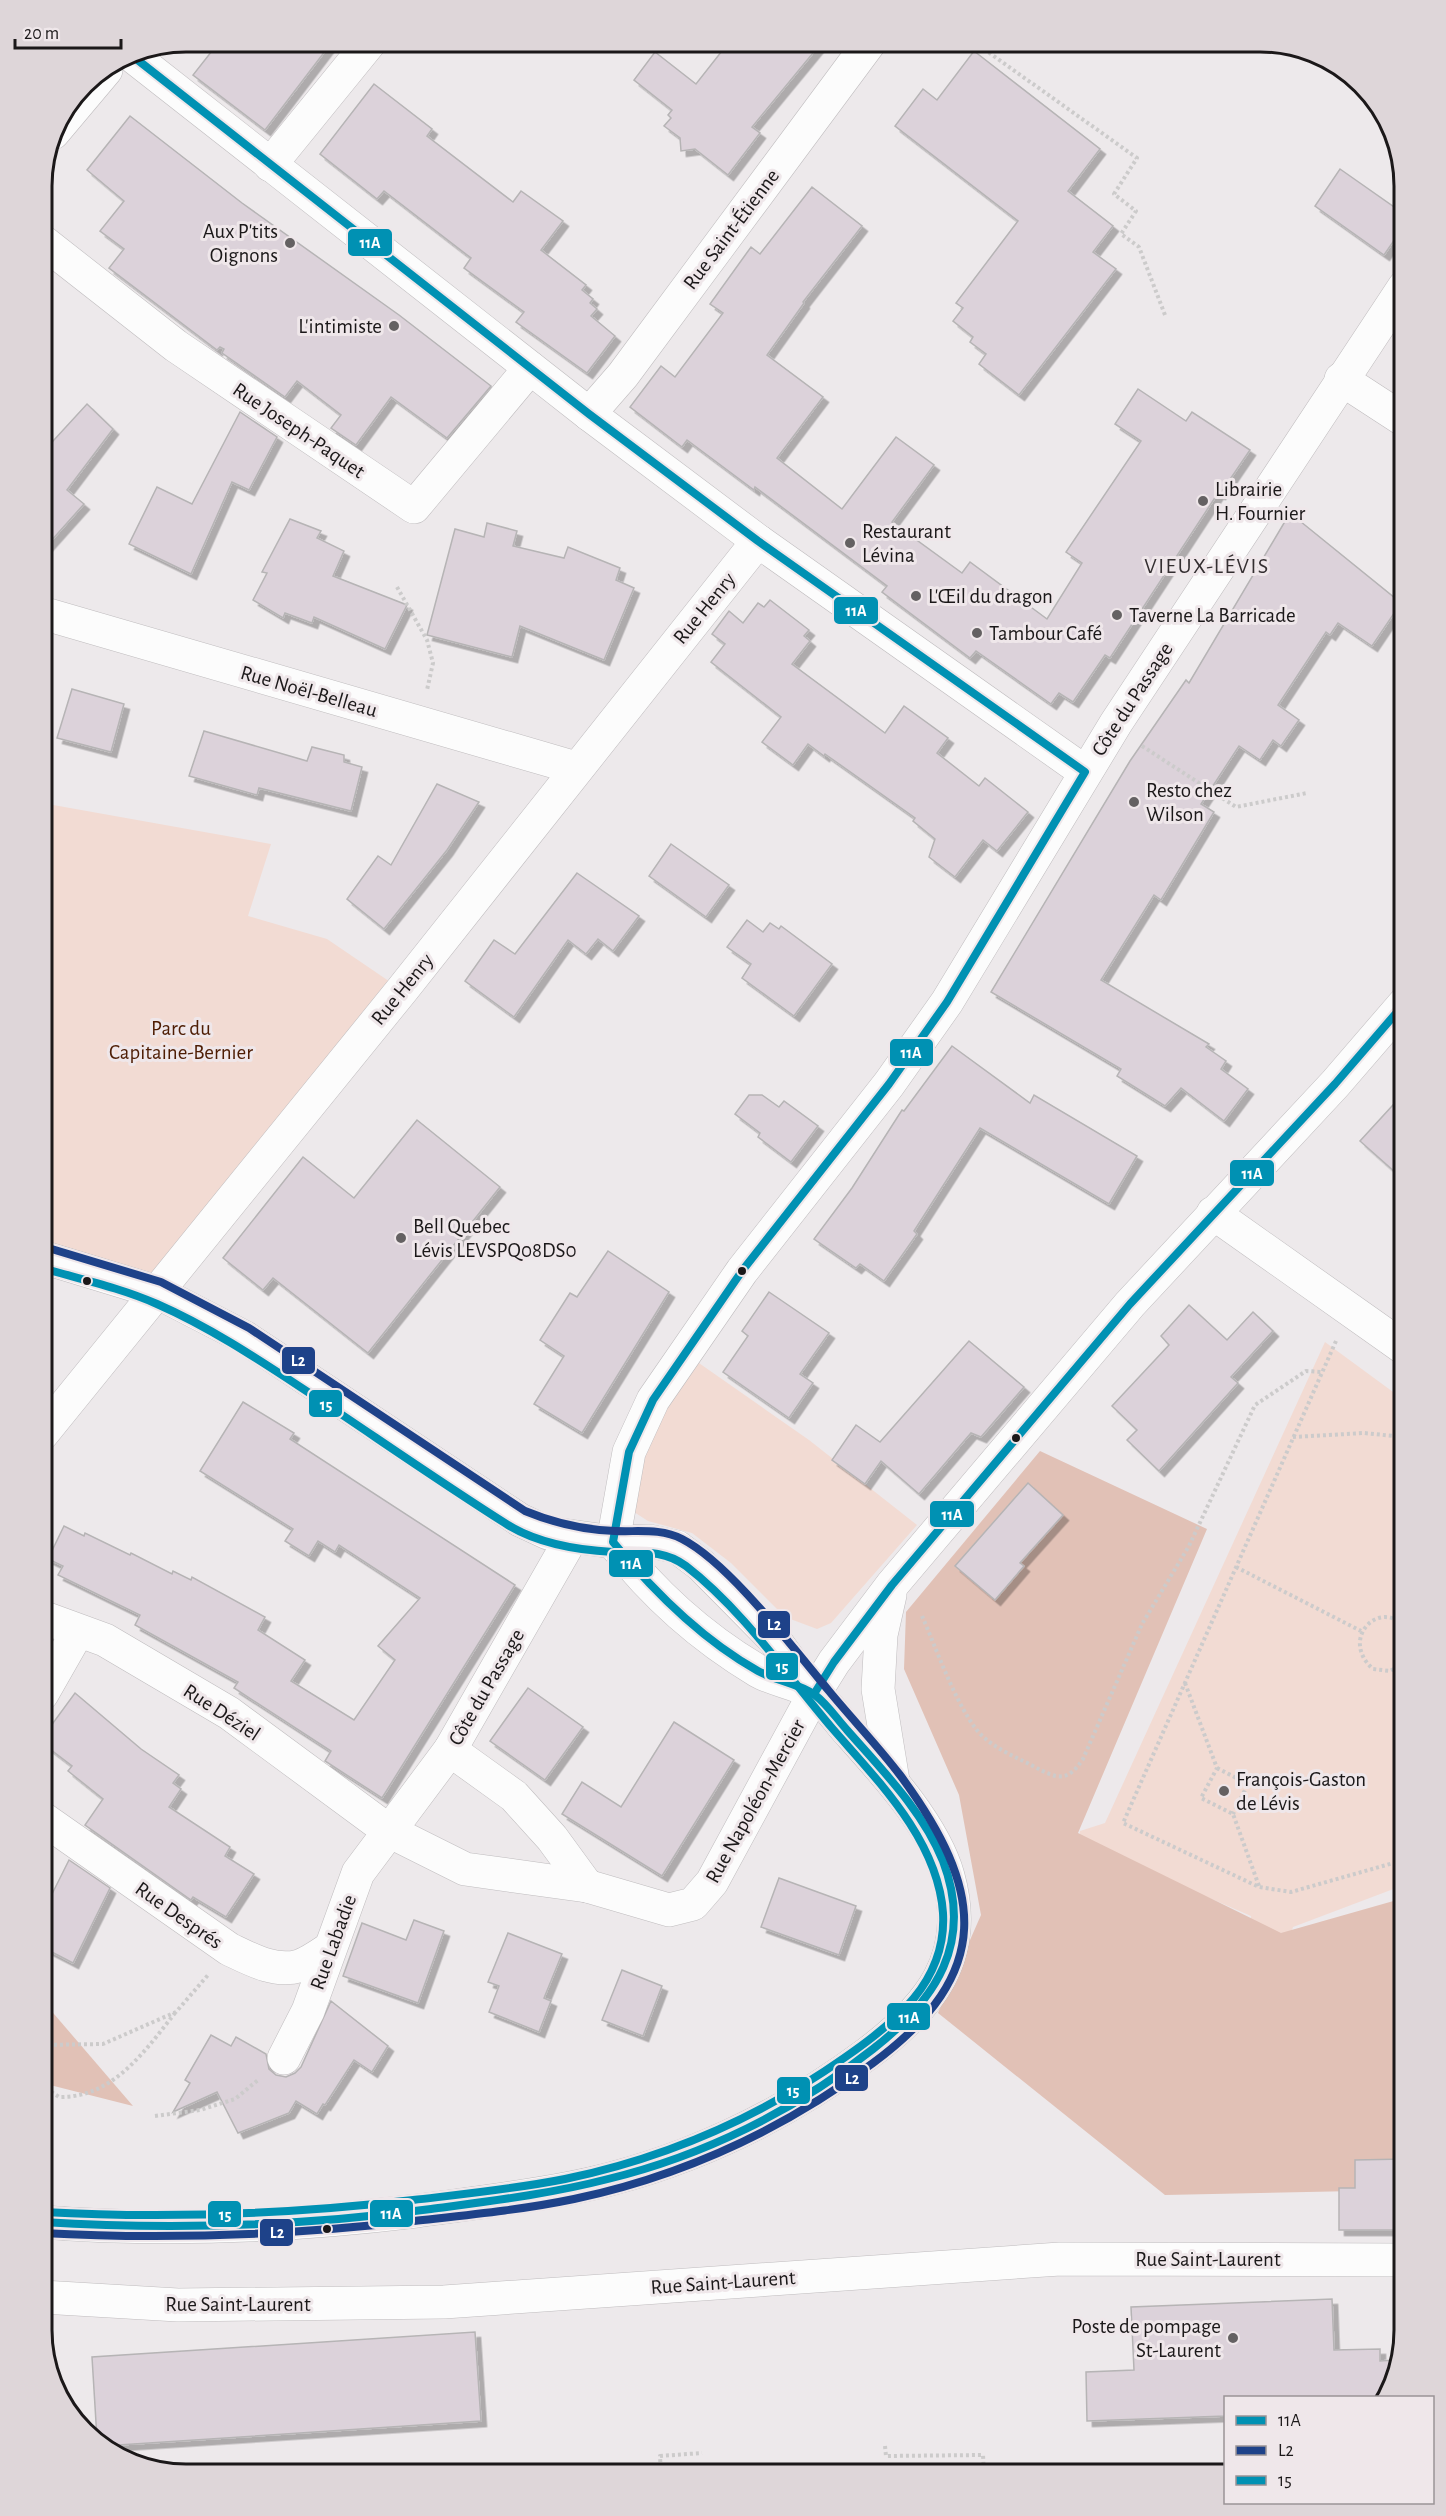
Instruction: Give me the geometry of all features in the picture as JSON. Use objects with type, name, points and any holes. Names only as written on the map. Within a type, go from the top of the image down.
[{"type":"street","points":[[270,165],[361,53]]},
{"type":"street","name":"Rue Saint-Étienne","points":[[589,414],[623,375],[862,53]]},
{"type":"street","points":[[139,61],[589,414],[758,541],[1085,772]]},
{"type":"street","name":"Rue Joseph-Paquet","points":[[53,250],[176,346],[414,507],[530,368]]},
{"type":"street","name":"Côte du Passage","points":[[613,1542],[629,1452],[653,1400],[742,1271],[890,1084],[947,1002],[1085,772],[1341,379],[1394,302]]},
{"type":"street","points":[[1341,379],[1394,413]]},
{"type":"street","name":"Rue Henry","points":[[52,1421],[402,990],[758,541]]},
{"type":"street","name":"Rue Noël-Belleau","points":[[53,616],[576,768]]},
{"type":"street","name":"Rue Napoléon-Mercier","points":[[389,1831],[465,1869],[587,1886],[669,1910],[693,1904],[712,1882],[814,1694],[834,1662],[892,1585],[1130,1304],[1335,1084],[1394,1016]]},
{"type":"street","points":[[1213,1213],[1394,1341]]},
{"type":"street","points":[[52,1260],[157,1292],[244,1337],[520,1520],[548,1533],[613,1542],[649,1541],[676,1547],[701,1565],[774,1639],[814,1694],[894,1782],[926,1831],[948,1873],[954,1907],[952,1947],[940,1979],[920,2009],[888,2039],[831,2081],[757,2123],[694,2152],[632,2173],[572,2188],[489,2201],[274,2226],[183,2227],[52,2222]]},
{"type":"street","name":"Côte du Passage","points":[[389,1831],[450,1750],[572,1537]]},
{"type":"street","points":[[613,1542],[642,1580],[678,1614],[759,1672],[814,1694]]},
{"type":"street","points":[[892,1585],[881,1635],[878,1689],[894,1782]]},
{"type":"street","name":"Rue Déziel","points":[[52,1621],[105,1640],[229,1713],[389,1831]]},
{"type":"street","points":[[52,1676],[78,1631]]},
{"type":"street","points":[[450,1750],[514,1796],[552,1838],[587,1886]]},
{"type":"street","name":"Rue Després","points":[[52,1825],[229,1949],[262,1964],[298,1966],[329,1949]]},
{"type":"street","name":"Rue Labadie","points":[[284,2058],[308,2011],[358,1873],[389,1831]]},
{"type":"street","name":"Rue Saint-Laurent","points":[[52,2298],[178,2305],[444,2302],[1060,2259],[1394,2259]]},
{"type":"path","points":[[989,53],[1137,158],[1114,194],[1136,210],[1120,234],[1139,247],[1164,315]]},
{"type":"path","points":[[397,587],[427,640],[433,663],[419,723]]},
{"type":"path","points":[[1134,741],[1236,807],[1307,793]]},
{"type":"path","points":[[1336,1340],[1123,1822],[1259,1887],[1291,1892],[1394,1863]]},
{"type":"path","points":[[920,1613],[976,1729],[997,1747],[1050,1775],[1062,1777],[1073,1773],[1083,1759],[1142,1624],[1189,1546],[1255,1405],[1306,1371],[1322,1372]]},
{"type":"path","points":[[1293,1437],[1364,1433],[1394,1436]]},
{"type":"path","points":[[1236,1567],[1361,1631]]},
{"type":"path","points":[[1394,1619],[1384,1617],[1367,1624],[1361,1631],[1359,1639],[1362,1656],[1373,1669],[1390,1671],[1394,1669]]},
{"type":"path","points":[[1185,1683],[1217,1768],[1248,1784],[1233,1814]]},
{"type":"path","points":[[1217,1768],[1202,1798],[1233,1814],[1259,1887]]},
{"type":"path","points":[[52,2092],[59,2097],[86,2092],[112,2081],[136,2063],[208,1975]]},
{"type":"path","points":[[52,2045],[103,2044],[176,2012]]},
{"type":"path","points":[[155,2116],[200,2110],[235,2099],[284,2058]]},
{"type":"path","points":[[885,2446],[886,2456],[983,2455],[983,2464]]},
{"type":"path","points":[[660,2463],[660,2456],[702,2452]]},
{"type":"green space","name":"Parc du Capitaine-Bernier","points":[[53,805],[271,844],[248,916],[327,939],[402,990],[159,1290],[53,1245]]},
{"type":"green space","points":[[1325,1342],[1394,1393],[1394,1889],[1293,1927],[1287,1944],[1249,1936],[1251,1916],[1117,1858],[1078,1855],[1080,1831],[1105,1823]]},
{"type":"green space","points":[[696,1361],[809,1440],[917,1525],[831,1623],[817,1629],[785,1617],[731,1563],[692,1533],[648,1521],[634,1512],[643,1444]]},
{"type":"shaded area","points":[[1040,1451],[1207,1529],[1078,1833],[1281,1933],[1394,1901],[1394,2190],[1165,2195],[938,2013],[981,1915],[959,1795],[904,1669],[906,1612]]},
{"type":"shaded area","points":[[52,2012],[133,2106],[52,2086]]},
{"type":"building","points":[[210,53],[324,53],[265,130],[193,75]]},
{"type":"building","points":[[656,53],[696,84],[720,53],[813,53],[752,127],[760,133],[728,175],[695,149],[681,151],[680,138],[664,126],[671,118],[668,115],[672,110],[634,80]]},
{"type":"building","points":[[972,53],[977,53],[1100,149],[1068,191],[1113,226],[1093,252],[1116,269],[1019,395],[979,364],[986,354],[970,342],[973,337],[953,321],[963,308],[956,303],[1018,221],[895,126],[923,89],[937,100]]},
{"type":"building","points":[[374,84],[432,129],[427,136],[513,202],[521,191],[563,221],[541,250],[586,285],[582,290],[593,299],[590,303],[597,309],[591,316],[615,336],[587,373],[516,322],[524,312],[464,268],[471,258],[384,191],[377,199],[320,154]]},
{"type":"building","points":[[130,116],[242,203],[399,315],[491,386],[447,438],[391,397],[356,445],[331,428],[341,415],[297,381],[285,397],[222,353],[224,349],[220,347],[217,350],[109,268],[124,249],[100,231],[124,201],[87,170]]},
{"type":"building","points":[[1340,169],[1394,207],[1394,240],[1384,255],[1315,206]]},
{"type":"building","points":[[812,187],[862,226],[803,302],[767,355],[823,397],[777,458],[842,509],[896,437],[934,465],[892,522],[962,573],[970,562],[1047,619],[1082,563],[1066,552],[1141,441],[1115,424],[1138,389],[1186,421],[1192,412],[1250,450],[1220,494],[1218,493],[1110,658],[1105,655],[1073,702],[1059,693],[1051,704],[976,651],[970,658],[882,592],[887,586],[755,487],[754,490],[687,440],[682,447],[630,407],[661,366],[675,377],[723,313],[710,304],[751,247],[760,254]]},
{"type":"building","points":[[87,404],[113,429],[67,490],[84,504],[53,539],[53,441]]},
{"type":"building","points":[[240,412],[277,437],[249,490],[232,482],[191,574],[129,544],[157,487],[192,504]]},
{"type":"building","points":[[1290,513],[1394,597],[1394,613],[1372,646],[1338,623],[1330,635],[1326,632],[1278,705],[1299,720],[1281,746],[1273,740],[1260,760],[1239,746],[1201,804],[1214,812],[1161,900],[1154,895],[1101,980],[1209,1044],[1206,1047],[1226,1061],[1221,1069],[1248,1089],[1224,1121],[1181,1088],[1165,1106],[1117,1076],[1121,1069],[991,992],[1130,761],[1186,680],[1189,683]]},
{"type":"building","points":[[290,519],[321,531],[317,538],[344,551],[333,576],[407,605],[385,649],[314,617],[312,623],[285,613],[283,618],[253,600],[267,573],[262,572]]},
{"type":"building","points":[[487,523],[517,531],[513,546],[564,558],[568,547],[620,568],[616,580],[634,588],[604,660],[520,626],[512,657],[427,635],[455,529],[484,537]]},
{"type":"building","points":[[770,600],[809,630],[804,636],[810,641],[792,664],[885,733],[904,706],[948,738],[937,753],[979,786],[985,778],[1028,812],[997,851],[983,840],[955,877],[929,857],[935,839],[913,821],[915,818],[825,754],[824,756],[808,744],[793,765],[762,742],[781,717],[711,662],[725,644],[712,634],[729,611],[743,623],[758,603],[764,607]]},
{"type":"building","points":[[72,689],[124,704],[111,752],[57,738]]},
{"type":"building","points":[[204,731],[307,761],[312,747],[344,755],[344,762],[362,767],[351,811],[259,788],[257,795],[189,776]]},
{"type":"building","points":[[437,784],[479,802],[447,850],[384,929],[347,899],[378,856],[391,865]]},
{"type":"building","points":[[671,844],[729,885],[706,917],[649,876]]},
{"type":"building","points":[[577,873],[639,916],[613,951],[598,939],[586,954],[568,940],[514,1017],[465,981],[494,940],[515,954]]},
{"type":"building","points":[[747,920],[763,932],[770,923],[779,929],[781,926],[832,964],[794,1016],[742,978],[751,964],[727,947]]},
{"type":"building","points":[[952,1046],[1030,1103],[1034,1095],[1137,1156],[1109,1204],[980,1128],[914,1231],[917,1234],[884,1281],[860,1264],[856,1268],[814,1239],[852,1188],[902,1110],[904,1111]]},
{"type":"building","points":[[749,1095],[762,1095],[779,1107],[784,1101],[818,1126],[791,1162],[758,1137],[760,1133],[735,1114]]},
{"type":"building","points":[[1394,1104],[1394,1171],[1360,1141]]},
{"type":"building","name":"Bell Quebec Lévis LEVSPQ08DS0","points":[[417,1120],[500,1187],[368,1353],[273,1278],[263,1290],[223,1258],[303,1157],[354,1198]]},
{"type":"building","points":[[608,1251],[669,1292],[582,1433],[534,1404],[564,1356],[540,1340],[570,1293],[577,1297]]},
{"type":"building","points":[[769,1292],[829,1333],[800,1374],[813,1383],[789,1418],[723,1372],[748,1336],[742,1331]]},
{"type":"building","points":[[1189,1305],[1227,1340],[1253,1312],[1273,1331],[1231,1377],[1238,1383],[1159,1471],[1127,1440],[1137,1430],[1112,1406],[1169,1345],[1161,1336]]},
{"type":"building","points":[[969,1341],[1024,1387],[981,1437],[971,1433],[919,1494],[881,1461],[865,1484],[832,1460],[856,1425],[880,1442]]},
{"type":"building","points":[[243,1402],[294,1433],[290,1439],[515,1585],[382,1798],[325,1761],[331,1751],[234,1688],[238,1682],[135,1625],[140,1615],[58,1575],[63,1566],[52,1561],[52,1550],[64,1526],[84,1536],[85,1533],[130,1555],[131,1553],[172,1574],[173,1571],[191,1580],[192,1577],[265,1617],[258,1630],[305,1660],[291,1681],[354,1720],[395,1660],[378,1646],[420,1598],[339,1545],[335,1552],[318,1541],[309,1556],[285,1541],[293,1529],[200,1471]]},
{"type":"building","points":[[1028,1483],[1063,1515],[1020,1563],[1024,1566],[995,1600],[955,1566]]},
{"type":"building","points":[[528,1688],[583,1727],[545,1780],[490,1741]]},
{"type":"building","points":[[75,1693],[141,1749],[179,1775],[173,1783],[181,1789],[169,1807],[230,1847],[225,1856],[254,1874],[226,1917],[193,1897],[191,1900],[85,1825],[103,1799],[68,1771],[72,1766],[52,1751],[52,1724]]},
{"type":"building","points":[[674,1722],[734,1760],[662,1876],[562,1814],[582,1782],[621,1807]]},
{"type":"building","points":[[69,1860],[110,1888],[73,1963],[52,1952],[52,1894]]},
{"type":"building","points":[[779,1878],[856,1906],[839,1955],[761,1927]]},
{"type":"building","points":[[414,1920],[444,1931],[418,2003],[343,1976],[362,1923],[406,1940]]},
{"type":"building","points":[[508,1933],[562,1954],[544,1998],[551,2001],[539,2032],[489,2012],[499,1986],[488,1982]]},
{"type":"building","points":[[622,1970],[662,1986],[643,2036],[602,2020]]},
{"type":"building","points":[[331,2001],[388,2046],[372,2072],[354,2060],[317,2114],[296,2101],[289,2113],[238,2133],[217,2092],[173,2112],[190,2083],[185,2080],[211,2035],[231,2046],[236,2037],[266,2054],[269,2069],[276,2075],[286,2077],[301,2067]]},
{"type":"building","points":[[1394,2159],[1394,2230],[1339,2230],[1339,2188],[1355,2188],[1355,2160]]},
{"type":"building","name":"Poste de pompage St-Laurent","points":[[1332,2299],[1334,2350],[1380,2349],[1380,2361],[1390,2360],[1389,2364],[1376,2396],[1224,2396],[1224,2416],[1087,2421],[1086,2372],[1134,2370],[1131,2307]]},
{"type":"building","points":[[475,2332],[481,2421],[119,2445],[96,2428],[92,2357]]},
{"type":"transit line","name":"11A","points":[[52,2222],[139,2226],[286,2223],[383,2215],[498,2200],[608,2179],[679,2158],[780,2111],[812,2092],[873,2049],[915,2010],[931,1990],[943,1967],[951,1944],[954,1918],[951,1891],[943,1861],[935,1843],[913,1808],[820,1699],[801,1688],[758,1671],[717,1644],[679,1613],[613,1542],[629,1452],[653,1400],[742,1271],[889,1084],[947,1002],[1085,772],[758,541],[589,414],[139,61]]},
{"type":"transit line","name":"11A","points":[[814,1694],[834,1662],[892,1585],[1130,1304],[1335,1084],[1394,1016]]},
{"type":"transit line","name":"L2","points":[[52,2233],[135,2236],[228,2235],[368,2226],[534,2206],[574,2199],[654,2177],[693,2163],[768,2129],[804,2109],[873,2063],[913,2030],[941,1996],[958,1963],[964,1928],[961,1893],[949,1856],[928,1817],[900,1775],[760,1608],[740,1586],[700,1551],[682,1539],[666,1533],[581,1527],[525,1511],[249,1328],[161,1282],[53,1249]]},
{"type":"transit line","name":"15","points":[[52,1271],[129,1293],[199,1324],[278,1372],[520,1532],[572,1548],[660,1554],[686,1566],[707,1583],[745,1622],[886,1790],[918,1836],[930,1861],[939,1886],[943,1913],[942,1937],[927,1980],[899,2015],[882,2030],[844,2058],[779,2099],[710,2133],[639,2160],[546,2183],[367,2205],[228,2214],[136,2215],[52,2212]]},
{"type":"place","name":"Aux P'tits Oignons","points":[[290,243]]},
{"type":"place","name":"L'intimiste","points":[[394,326]]},
{"type":"place","name":"Librairie H. Fournier","points":[[1203,501]]},
{"type":"place","name":"Restaurant Lévina","points":[[850,543]]},
{"type":"place","name":"L'Œil du dragon","points":[[916,596]]},
{"type":"place","name":"Taverne La Barricade","points":[[1117,615]]},
{"type":"place","name":"Tambour Café","points":[[977,633]]},
{"type":"place","name":"Resto chez Wilson","points":[[1134,802]]},
{"type":"place","name":"Bell Quebec Lévis LEVSPQ08DS0","points":[[401,1238]]},
{"type":"place","name":"François-Gaston de Lévis","points":[[1224,1791]]},
{"type":"place","name":"Poste de pompage St-Laurent","points":[[1233,2338]]},
{"type":"district","name":"VIEUX-LÉVIS","points":[[1207,565]]}]
